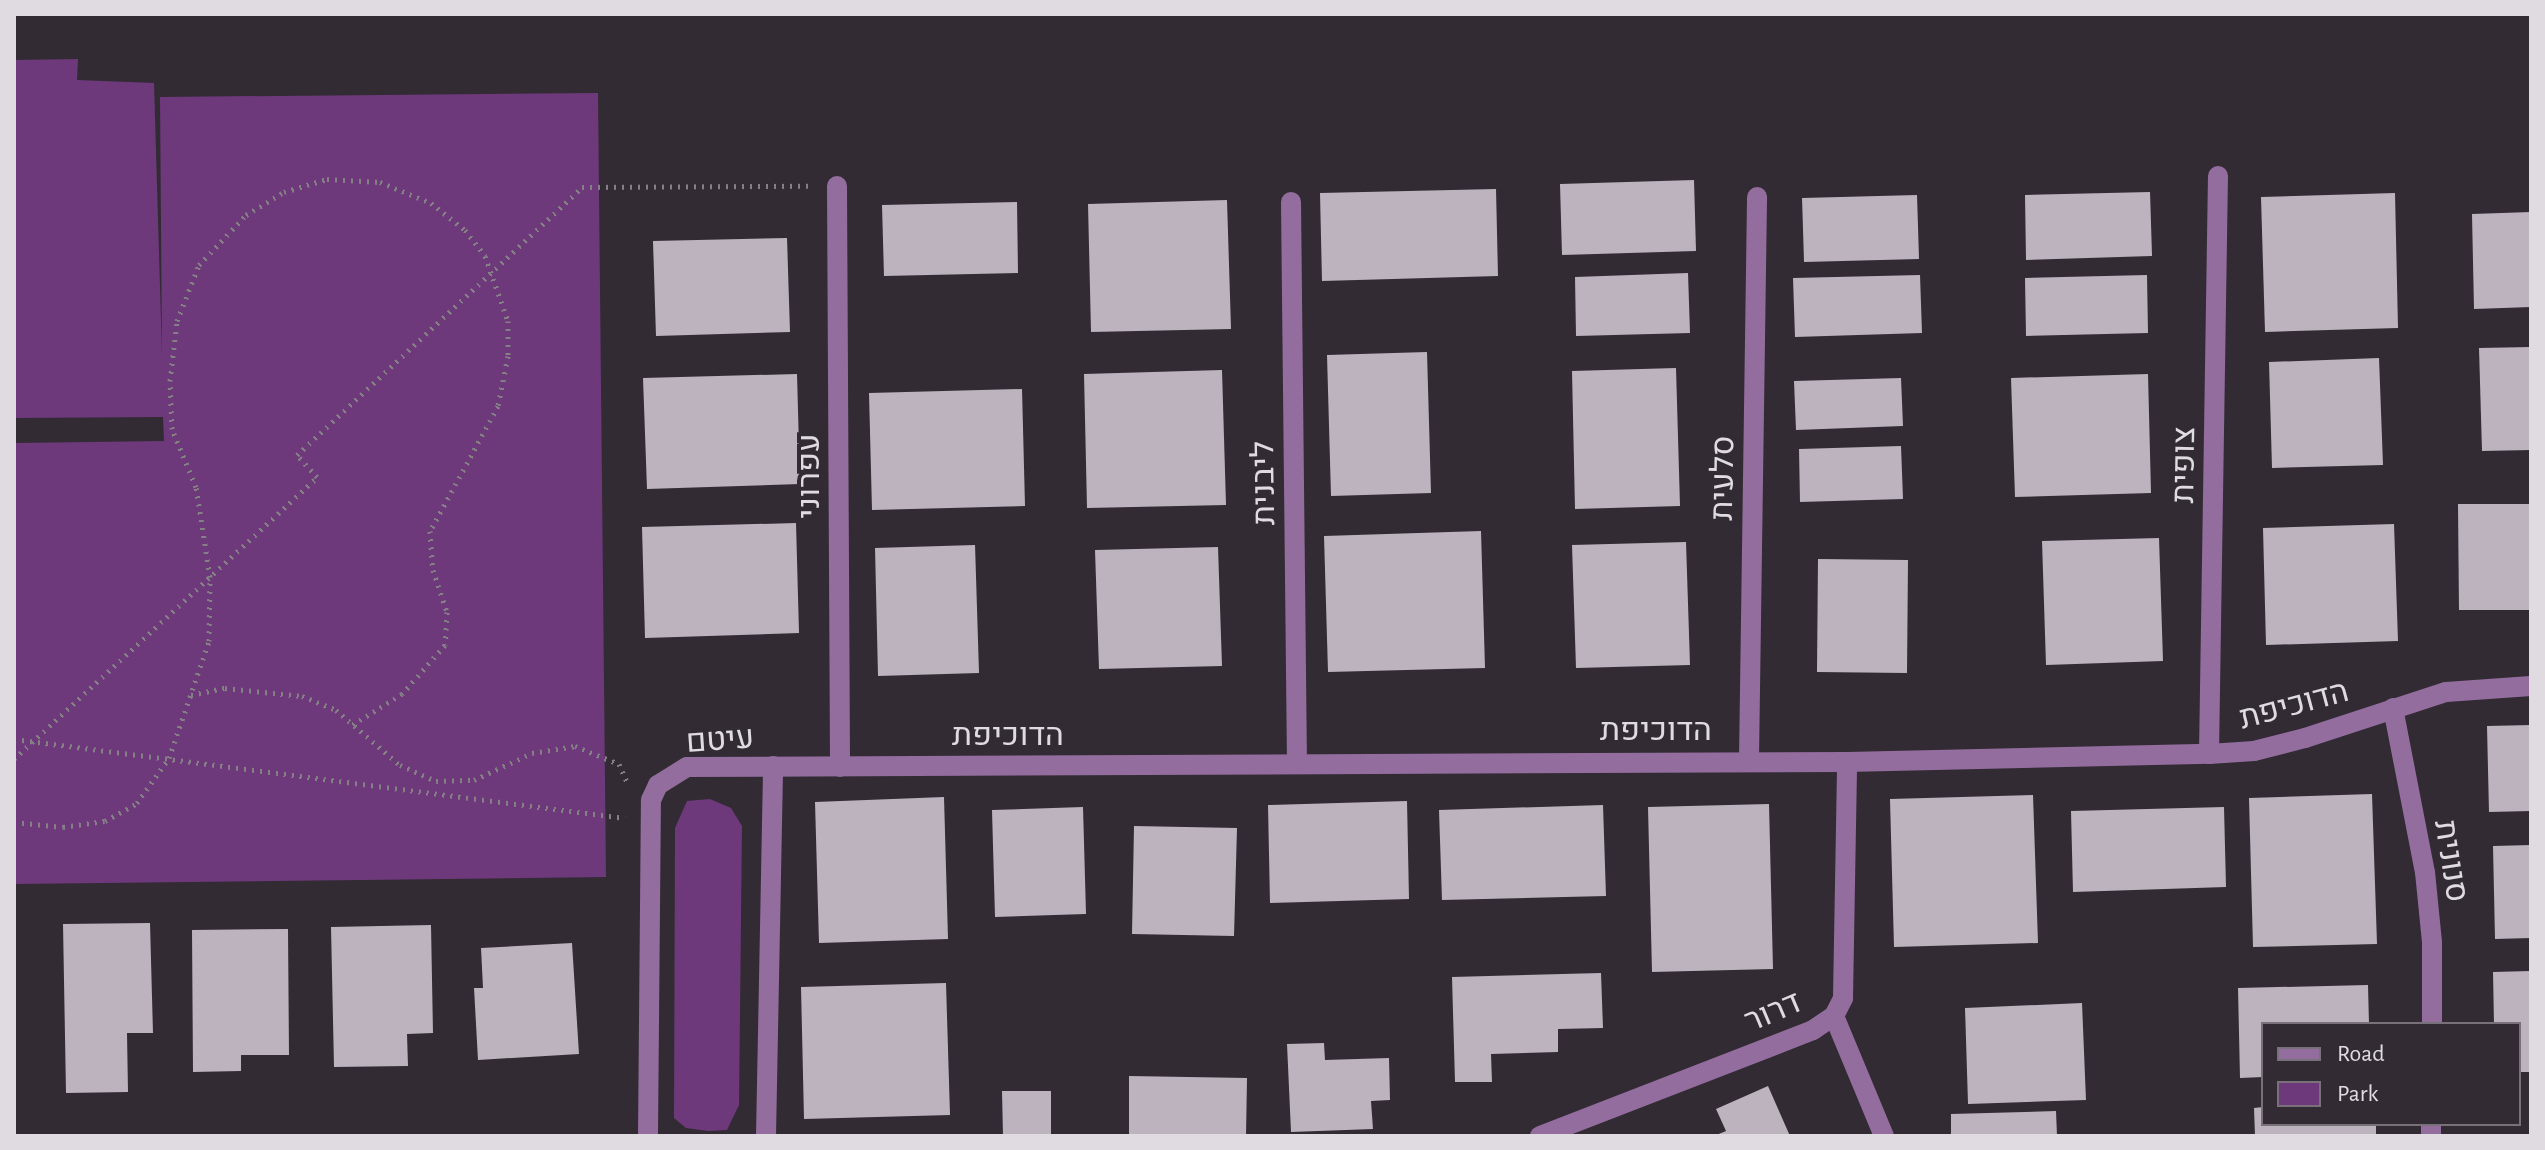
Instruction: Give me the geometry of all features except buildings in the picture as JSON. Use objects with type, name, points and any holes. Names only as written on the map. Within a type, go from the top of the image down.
[{"type":"street","name":"צופית","points":[[2209,754],[2218,176]]},
{"type":"street","name":"עפרוני","points":[[837,186],[840,767]]},
{"type":"street","name":"סלעית","points":[[1749,759],[1757,197]]},
{"type":"street","name":"ליבנית","points":[[1291,202],[1297,763]]},
{"type":"street","name":"הדוכיפת","points":[[773,766],[1749,759],[1847,762],[2209,754],[2293,742],[2446,692],[2531,686]]},
{"type":"street","name":"סנונית","points":[[2393,708],[2425,872],[2432,942],[2432,1022]]},
{"type":"street","name":"דרור","points":[[1540,1136],[1813,1030],[1834,1016],[1843,998],[1847,762]]},
{"type":"street","name":"עיטם","points":[[648,1136],[646,821],[651,800],[671,773],[687,767],[773,766],[766,1136]]},
{"type":"street","points":[[1834,1016],[1884,1136]]},
{"type":"path","points":[[14,822],[63,827],[105,821],[137,803],[169,758],[209,641],[210,577],[196,487],[172,429],[170,381],[177,321],[199,265],[246,215],[284,192],[327,179],[380,182],[431,203],[465,230],[492,272],[508,321],[508,356],[498,406],[430,531],[433,570],[447,612],[445,645],[402,694],[352,725]]},
{"type":"path","points":[[14,759],[317,477],[297,455],[582,187],[837,186]]},
{"type":"path","points":[[191,695],[225,688],[270,690],[336,710],[400,765],[436,781],[474,780],[532,753],[575,746],[619,764],[646,821]]},
{"type":"path","points":[[14,739],[646,821]]},
{"type":"green space","points":[[78,59],[77,80],[154,83],[162,354],[160,97],[598,93],[606,877],[14,884],[14,443],[164,441],[163,417],[14,418],[14,60]]},
{"type":"green space","points":[[710,799],[731,808],[742,826],[739,1105],[727,1130],[708,1131],[686,1128],[674,1118],[675,828],[687,801]]}]
